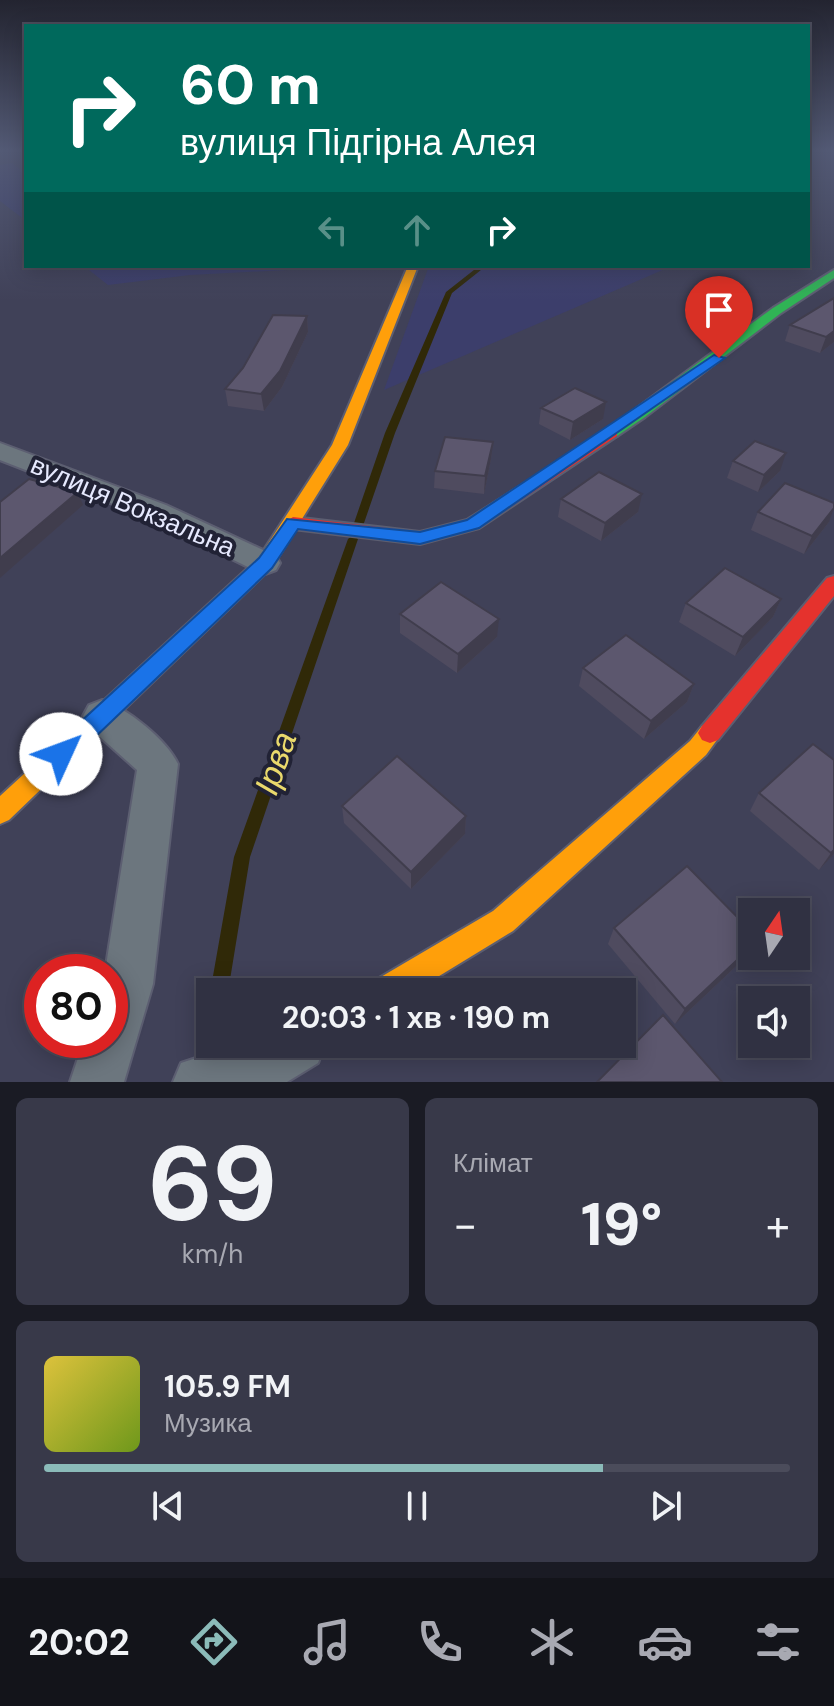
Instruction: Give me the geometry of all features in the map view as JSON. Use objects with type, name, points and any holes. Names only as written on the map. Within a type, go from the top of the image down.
[{"type":"main road","points":[[0,812],[265,563],[340,445],[412,268]]},
{"type":"main road","points":[[293,523],[420,538],[473,524],[675,391],[809,288],[834,273]]},
{"type":"main road","points":[[408,978],[503,921],[698,748],[834,583]]},
{"type":"street","name":"вулиця Вокзальна","points":[[0,451],[156,511],[265,563]]},
{"type":"street","points":[[97,1082],[128,984],[158,764],[102,716]]},
{"type":"street","points":[[200,1082],[276,1058]]},
{"type":"shaded area","points":[[24,199],[24,219],[0,201]]},
{"type":"shaded area","points":[[87,268],[324,268],[190,275],[108,285]]},
{"type":"shaded area","points":[[428,268],[667,268],[384,390]]},
{"type":"building","points":[[834,298],[834,331],[826,337],[790,325]]},
{"type":"building","points":[[273,315],[307,316],[280,371],[261,394],[225,389],[243,368]]},
{"type":"building","points":[[575,388],[606,402],[573,422],[541,408]]},
{"type":"building","points":[[445,437],[493,442],[485,476],[435,471]]},
{"type":"building","points":[[755,441],[786,453],[764,475],[733,461]]},
{"type":"building","points":[[599,472],[642,494],[605,523],[561,499]]},
{"type":"building","points":[[29,479],[78,492],[0,558],[0,502]]},
{"type":"building","points":[[785,483],[834,503],[834,508],[812,536],[758,512]]},
{"type":"building","points":[[725,568],[781,599],[743,637],[686,603]]},
{"type":"building","points":[[441,582],[499,619],[458,654],[400,614]]},
{"type":"building","points":[[626,635],[694,684],[651,721],[583,668]]},
{"type":"building","points":[[813,744],[834,760],[834,850],[831,853],[759,793]]},
{"type":"building","points":[[397,756],[466,816],[411,872],[342,806]]},
{"type":"building","points":[[687,866],[738,918],[738,959],[685,1009],[614,928]]},
{"type":"building","points":[[663,1015],[722,1082],[597,1082],[621,1058],[636,1058],[636,1042]]},
{"type":"waterway","name":"Ірва","points":[[359,523],[390,433],[449,292],[480,268]]},
{"type":"waterway","name":"Ірва","points":[[221,978],[242,857],[353,539]]},
{"type":"traffic: fast","points":[[612,433],[777,311],[834,273]]},
{"type":"traffic: slow","points":[[0,812],[265,563],[340,445],[412,268]]},
{"type":"traffic: slow","points":[[408,978],[503,921],[698,748],[710,733]]},
{"type":"traffic: jam","points":[[293,523],[420,538],[473,524],[612,433]]},
{"type":"traffic: jam","points":[[710,733],[834,583]]},
{"type":"route","points":[[61,754],[265,563],[293,523],[420,538],[473,524],[675,391],[719,358]]}]
